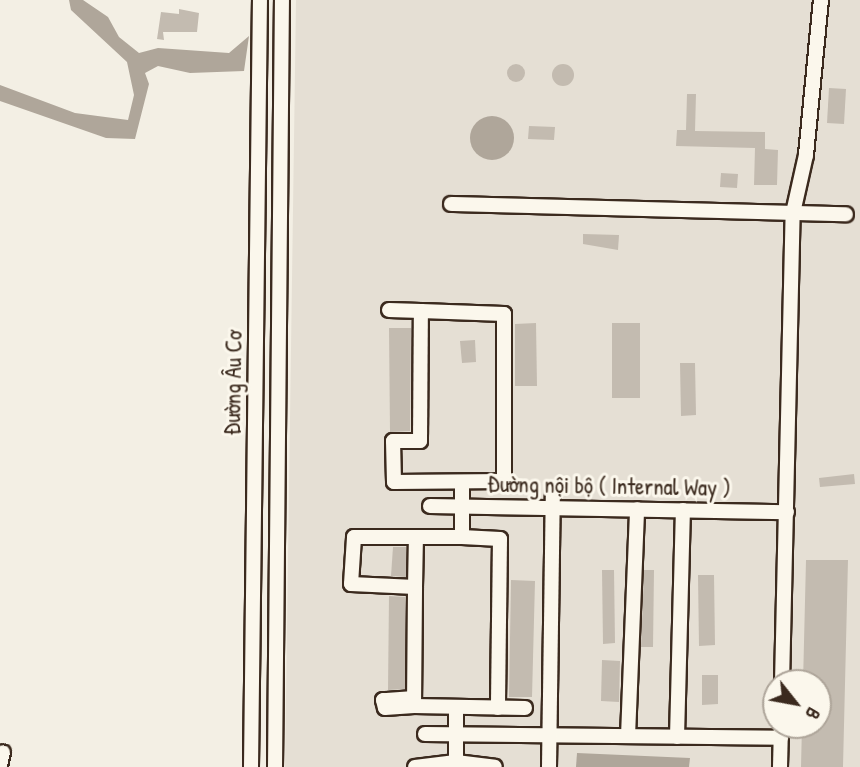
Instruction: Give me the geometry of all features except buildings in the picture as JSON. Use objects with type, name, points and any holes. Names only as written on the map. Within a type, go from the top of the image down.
[{"type":"street","name":"Đường Âu Cơ","points":[[251,767],[260,0]]},
{"type":"street","name":"Đường Âu Cơ","points":[[275,767],[282,0]]},
{"type":"street","points":[[782,669],[793,213],[806,155],[821,0]]},
{"type":"street","points":[[451,204],[846,214]]},
{"type":"street","points":[[258,209],[281,208]]},
{"type":"street","points":[[389,310],[421,311],[504,314],[504,481],[394,482],[393,442],[420,441],[421,311]]},
{"type":"street","points":[[462,482],[462,537]]},
{"type":"street","points":[[549,767],[553,500]]},
{"type":"street","name":"Đường nội bộ ( Internal Way )","points":[[430,506],[553,500],[637,509],[787,512]]},
{"type":"street","points":[[628,736],[637,509]]},
{"type":"street","points":[[677,737],[683,510]]},
{"type":"street","points":[[415,587],[351,584],[354,537],[500,539],[498,708]]},
{"type":"street","points":[[416,537],[414,702],[456,707],[525,708]]},
{"type":"street","points":[[456,707],[456,762]]},
{"type":"street","points":[[425,734],[677,737],[762,733]]},
{"type":"street","points":[[780,767],[781,739]]},
{"type":"street","points":[[415,767],[456,762],[495,767]]},
{"type":"shaded area","points":[[69,0],[83,0],[108,17],[119,37],[139,53],[158,48],[229,53],[249,36],[244,71],[190,73],[158,66],[145,73],[149,84],[135,139],[106,138],[0,101],[0,85],[75,113],[128,120],[134,95],[127,62],[71,10]]},
{"type":"shaded area","points":[[296,0],[860,0],[860,767],[285,767]]},
{"type":"shaded area","points":[[492,116],[501,117],[508,122],[513,129],[513,147],[508,154],[501,159],[492,160],[483,159],[476,154],[471,147],[470,138],[471,129],[476,122],[483,117]]},
{"type":"shaded area","points":[[577,753],[690,758],[689,767],[576,767]]}]
